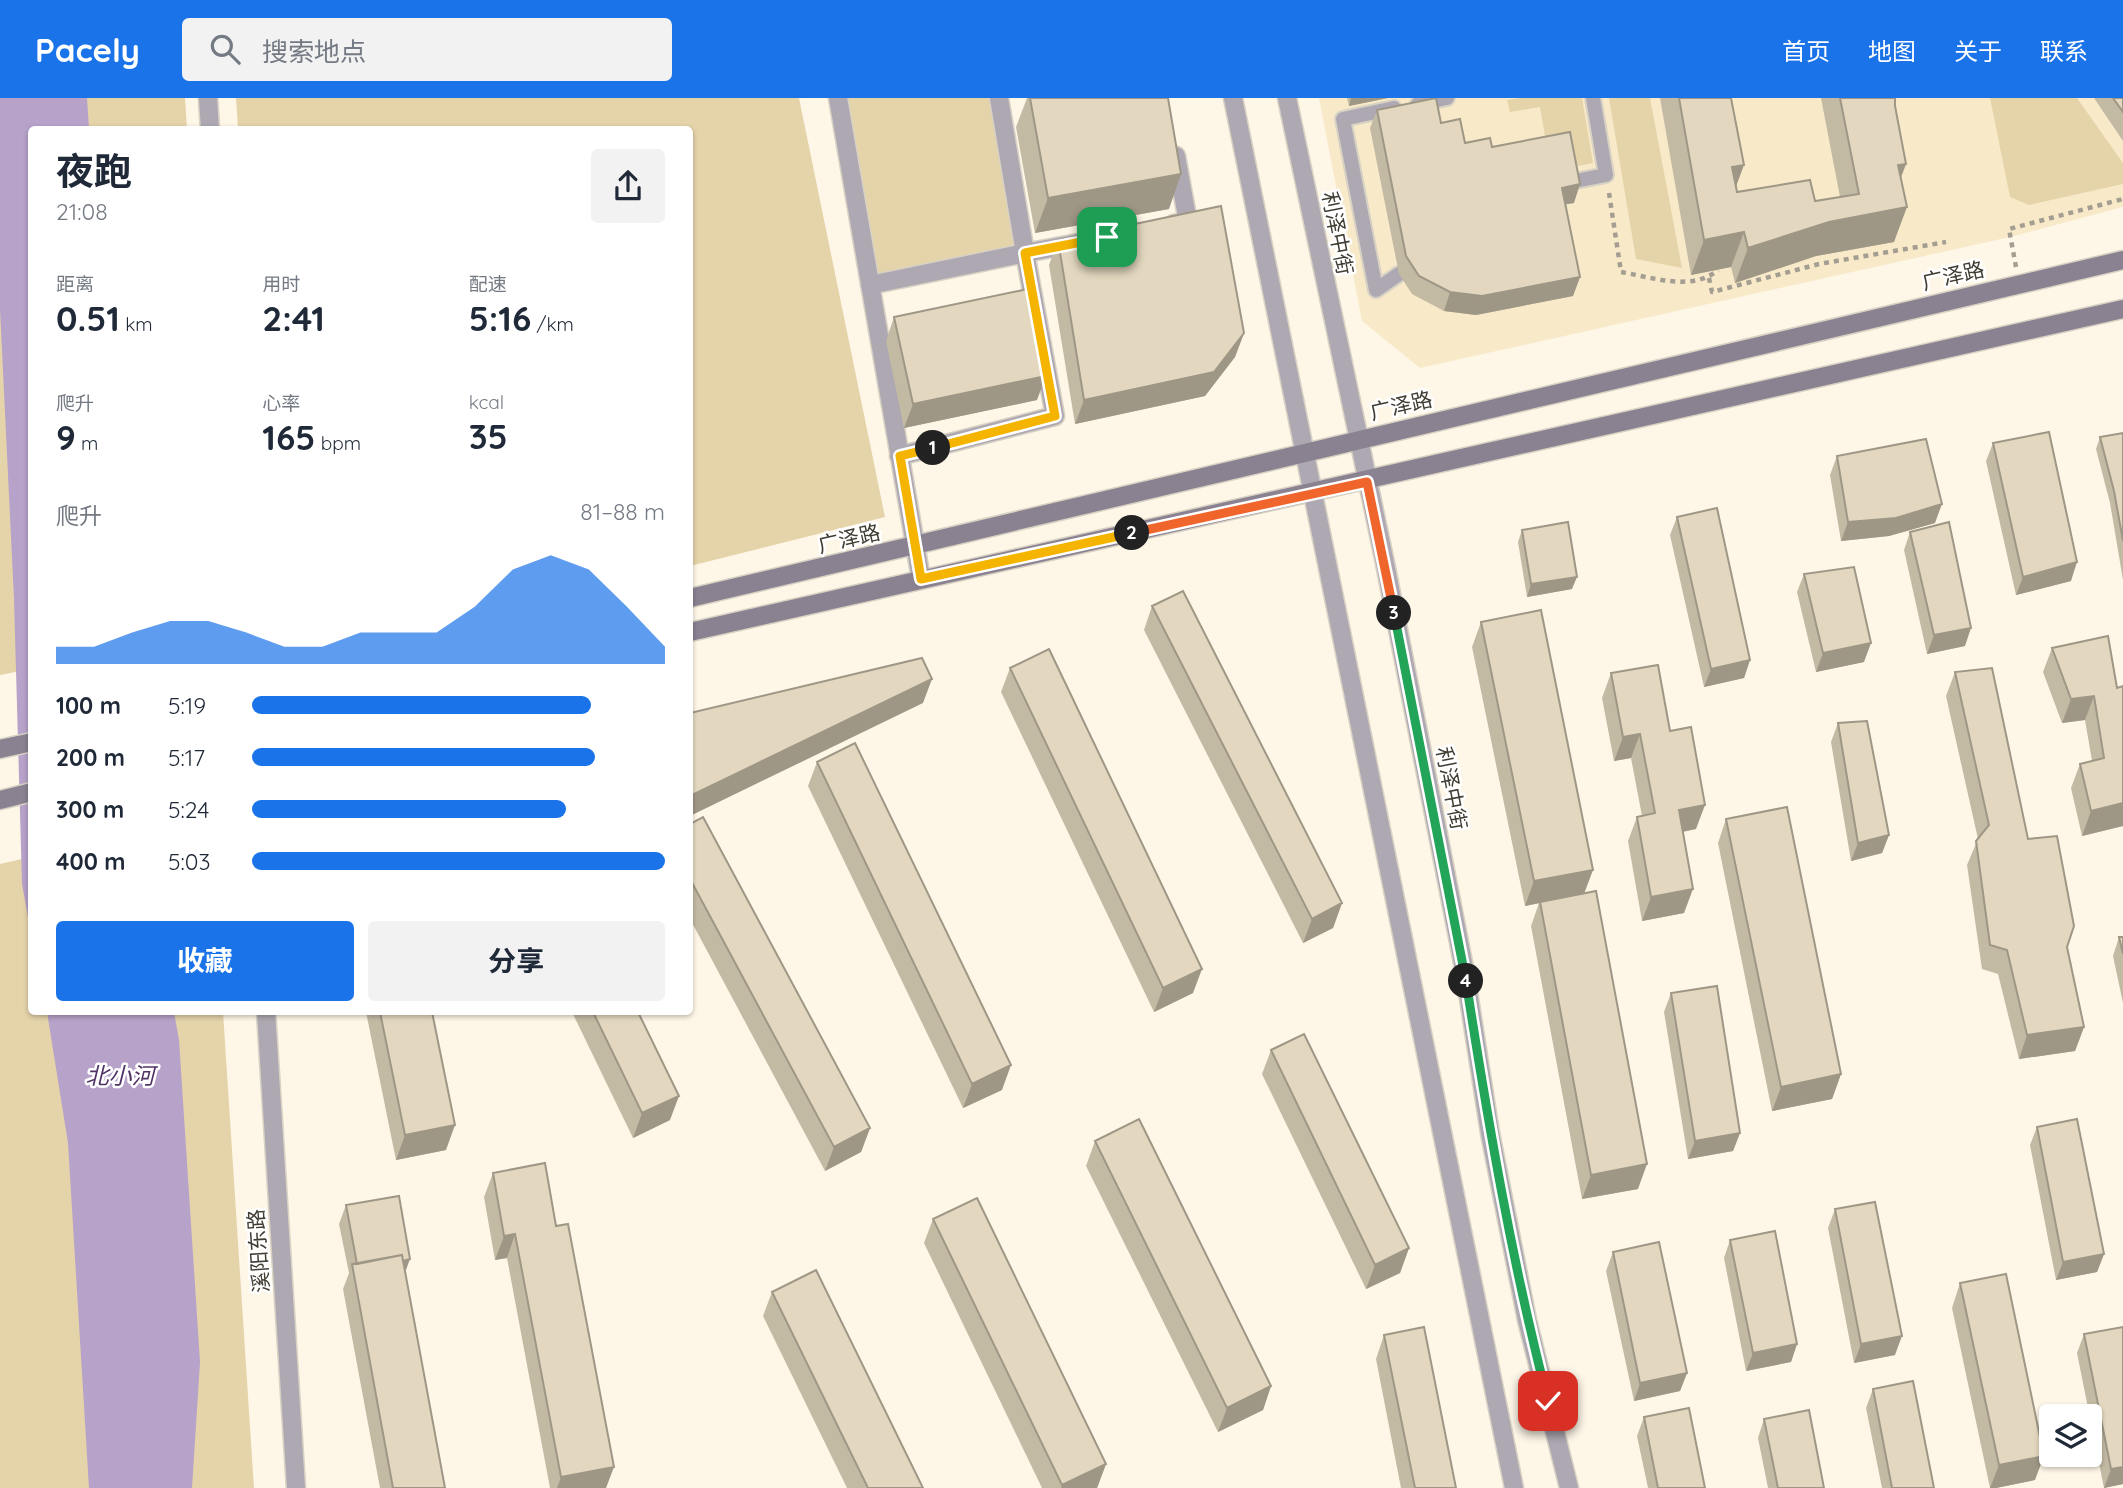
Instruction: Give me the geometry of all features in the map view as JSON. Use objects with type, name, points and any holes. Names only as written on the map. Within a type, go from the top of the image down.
[{"type":"main road","name":"广泽路","points":[[693,597],[1304,451],[2123,260]]},
{"type":"main road","points":[[693,631],[1367,482],[2123,309]]},
{"type":"main road","points":[[0,749],[28,743]]},
{"type":"main road","points":[[0,800],[28,793]]},
{"type":"street","points":[[208,98],[210,126]]},
{"type":"street","points":[[838,98],[921,579]]},
{"type":"street","points":[[900,456],[1055,416],[999,98]]},
{"type":"street","points":[[1233,98],[1514,1488]]},
{"type":"street","name":"利泽中街","points":[[1287,98],[1465,973],[1490,1133],[1527,1320],[1569,1488]]},
{"type":"street","points":[[1161,227],[1188,222],[1172,139]]},
{"type":"street","points":[[870,285],[1093,240]]},
{"type":"street","name":"溪阳东路","points":[[266,1015],[296,1488]]},
{"type":"lane","points":[[1399,274],[1376,290],[1343,118],[1447,98]]},
{"type":"lane","points":[[1570,182],[1606,175],[1592,98]]},
{"type":"path","points":[[1606,175],[1621,272],[1679,282],[1709,278],[1718,270]]},
{"type":"path","points":[[2020,283],[2009,229],[2123,199]]},
{"type":"path","points":[[1709,278],[1712,292],[1819,264],[1946,242]]},
{"type":"shaded area","points":[[0,98],[185,98],[187,126],[28,126],[28,670],[0,675]]},
{"type":"shaded area","points":[[236,98],[799,98],[885,517],[693,565],[693,126],[238,126]]},
{"type":"shaded area","points":[[845,98],[991,98],[1021,250],[875,280]]},
{"type":"shaded area","points":[[1319,98],[2123,98],[2123,207],[2010,237],[1420,368],[1362,321]]},
{"type":"shaded area","points":[[1582,98],[1593,163],[1573,167],[1547,148],[1540,107],[1510,112],[1507,100]]},
{"type":"shaded area","points":[[1609,98],[1650,98],[1682,268],[1636,259]]},
{"type":"shaded area","points":[[1990,98],[2077,98],[2123,163],[2123,184],[2029,205],[2010,197]]},
{"type":"shaded area","points":[[28,858],[28,1015],[223,1015],[254,1488],[0,1488],[0,864]]},
{"type":"water","points":[[0,98],[87,98],[89,126],[28,126],[28,917],[22,884],[14,599],[0,309]]},
{"type":"water","name":"北小河","points":[[47,1015],[175,1015],[179,1040],[200,1362],[192,1488],[89,1488],[68,1143]]},
{"type":"building","points":[[1030,98],[1168,98],[1181,174],[1048,198]]},
{"type":"building","points":[[1436,98],[1441,123],[1460,119],[1465,143],[1490,138],[1492,147],[1570,132],[1580,184],[1562,188],[1580,277],[1482,296],[1450,292],[1419,276],[1406,256],[1377,110]]},
{"type":"building","points":[[1679,98],[1731,98],[1744,165],[1732,167],[1737,192],[1810,180],[1815,201],[1859,194],[1840,98],[1895,98],[1906,164],[1898,165],[1907,207],[1829,222],[1748,248],[1744,232],[1704,240]]},
{"type":"building","points":[[2113,98],[2123,98],[2123,112]]},
{"type":"building","points":[[1221,206],[1244,333],[1214,372],[1084,400],[1058,240]]},
{"type":"building","points":[[1028,289],[1046,376],[913,404],[894,317]]},
{"type":"building","points":[[2049,432],[2077,562],[2023,577],[1993,443]]},
{"type":"building","points":[[2123,433],[2123,541],[2100,437]]},
{"type":"building","points":[[1926,439],[1942,504],[1896,518],[1848,522],[1837,456]]},
{"type":"building","points":[[1717,508],[1750,660],[1711,669],[1677,517]]},
{"type":"building","points":[[1568,522],[1577,577],[1531,584],[1522,530]]},
{"type":"building","points":[[1949,522],[1971,628],[1934,635],[1910,532]]},
{"type":"building","points":[[1854,567],[1871,643],[1823,653],[1804,574]]},
{"type":"building","points":[[1183,591],[1342,903],[1312,919],[1152,606]]},
{"type":"building","points":[[1541,610],[1593,870],[1534,881],[1481,622]]},
{"type":"building","points":[[2108,636],[2117,688],[2123,686],[2123,803],[2091,811],[2080,764],[2104,758],[2094,696],[2071,699],[2052,648]]},
{"type":"building","points":[[1049,649],[1202,969],[1163,988],[1010,668]]},
{"type":"building","points":[[922,658],[932,679],[693,795],[693,712]]},
{"type":"building","points":[[1658,665],[1670,731],[1691,727],[1705,805],[1679,810],[1693,889],[1651,897],[1637,817],[1655,813],[1640,734],[1623,737],[1611,673]]},
{"type":"building","points":[[1992,668],[2028,839],[2057,836],[2074,926],[2067,947],[2084,1027],[2027,1035],[2007,950],[1990,945],[1976,841],[1989,825],[1955,672]]},
{"type":"building","points":[[1867,721],[1889,835],[1858,843],[1838,723]]},
{"type":"building","points":[[855,743],[1011,1065],[972,1084],[817,762]]},
{"type":"building","points":[[1787,807],[1841,1074],[1781,1087],[1726,819]]},
{"type":"building","points":[[703,817],[870,1128],[834,1147],[693,885],[693,822]]},
{"type":"building","points":[[1596,891],[1647,1164],[1591,1175],[1540,902]]},
{"type":"building","points":[[2119,937],[2123,937],[2123,954]]},
{"type":"building","points":[[1717,986],[1740,1133],[1695,1141],[1671,993]]},
{"type":"building","points":[[381,1015],[433,1015],[455,1125],[405,1135]]},
{"type":"building","points":[[594,1015],[639,1015],[679,1096],[642,1113]]},
{"type":"building","points":[[1304,1034],[1409,1248],[1375,1265],[1271,1050]]},
{"type":"building","points":[[1139,1119],[1271,1386],[1227,1408],[1095,1141]]},
{"type":"building","points":[[2077,1119],[2104,1254],[2063,1262],[2037,1127]]},
{"type":"building","points":[[545,1163],[556,1226],[568,1224],[614,1467],[561,1477],[515,1234],[504,1236],[493,1173]]},
{"type":"building","points":[[399,1196],[410,1259],[403,1261],[402,1255],[357,1264],[346,1205]]},
{"type":"building","points":[[977,1198],[1106,1464],[1062,1485],[933,1219]]},
{"type":"building","points":[[1875,1202],[1902,1336],[1861,1344],[1835,1209]]},
{"type":"building","points":[[1775,1231],[1797,1344],[1753,1353],[1730,1240]]},
{"type":"building","points":[[1659,1242],[1687,1373],[1640,1383],[1613,1252]]},
{"type":"building","points":[[402,1255],[445,1488],[393,1488],[352,1264]]},
{"type":"building","points":[[816,1270],[923,1488],[868,1488],[772,1292]]},
{"type":"building","points":[[2006,1274],[2039,1432],[2039,1457],[1999,1465],[1960,1283]]},
{"type":"building","points":[[1424,1327],[1456,1488],[1415,1488],[1384,1335]]},
{"type":"building","points":[[2123,1327],[2123,1467],[2111,1469],[2102,1424],[2102,1404],[2098,1404],[2084,1334]]},
{"type":"building","points":[[1913,1381],[1934,1488],[1892,1488],[1873,1389]]},
{"type":"building","points":[[1689,1408],[1705,1488],[1658,1488],[1644,1417]]},
{"type":"building","points":[[1809,1410],[1824,1488],[1778,1488],[1764,1419]]},
{"type":"route","points":[[1107,237],[1025,253],[1055,416],[900,456],[921,579],[1367,482],[1465,973],[1490,1133],[1527,1320],[1548,1401]]}]
